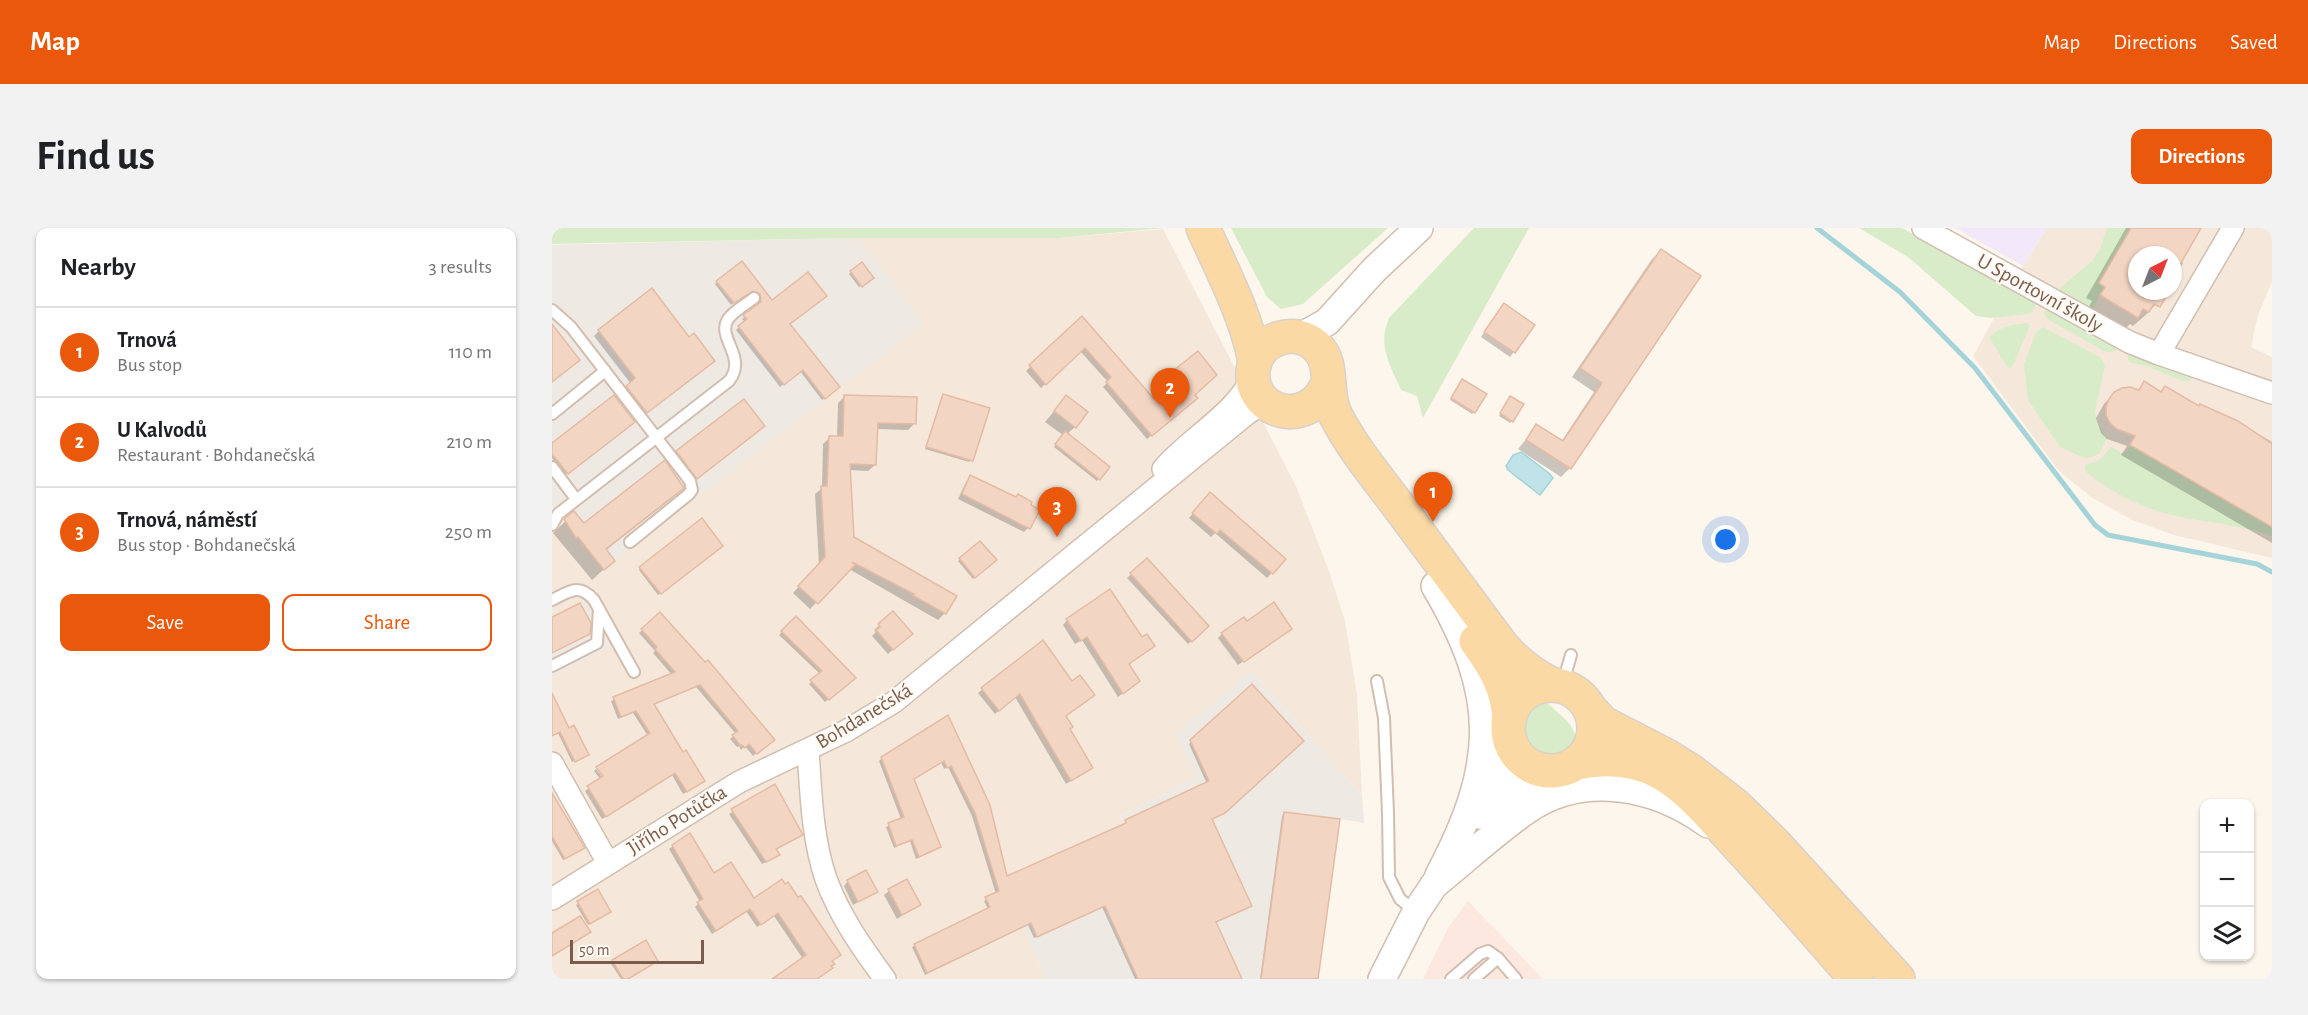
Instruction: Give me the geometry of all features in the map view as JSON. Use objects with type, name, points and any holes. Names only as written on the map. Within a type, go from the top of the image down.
[{"type":"main road","points":[[1203,228],[1247,326],[1258,394],[1282,410],[1310,424],[1330,444],[1497,671],[1506,696],[1514,749],[1527,764],[1561,767],[1593,760],[1622,760],[1659,772],[1672,780],[1697,801],[1742,849],[1856,979]]},
{"type":"main road","points":[[1229,283],[1257,318],[1309,353],[1347,436],[1503,647],[1530,673],[1579,695],[1603,723],[1667,756],[1735,805],[1774,843],[1898,979]]},
{"type":"main road","points":[[1254,368],[1266,345],[1309,353]]},
{"type":"main road","points":[[1282,410],[1302,410],[1318,400],[1309,353]]},
{"type":"main road","points":[[1510,730],[1512,711],[1524,694],[1543,686],[1558,686]]},
{"type":"main road","points":[[1561,767],[1590,748],[1593,739],[1593,719],[1590,709]]},
{"type":"street","points":[[1309,353],[1326,336],[1336,312],[1374,270],[1419,228]]},
{"type":"street","name":"U Sportovní školy","points":[[1923,228],[2129,342],[2272,393]]},
{"type":"street","points":[[2159,354],[2233,228]]},
{"type":"street","name":"Bohdanečská","points":[[1110,523],[1180,451],[1240,397],[1254,368]]},
{"type":"street","name":"Bohdanečská","points":[[885,979],[848,925],[826,879],[812,813],[808,750],[846,731],[894,702],[963,648],[1110,523],[1248,413],[1256,408],[1282,410]]},
{"type":"street","points":[[1434,885],[1453,849],[1474,796],[1480,770],[1485,723],[1478,685],[1466,646],[1450,611],[1435,586]]},
{"type":"street","points":[[1385,976],[1416,912],[1499,779],[1505,766],[1510,730]]},
{"type":"street","name":"Jiřího Potůčka","points":[[552,899],[739,782],[808,750]]},
{"type":"street","points":[[552,763],[608,863]]},
{"type":"street","points":[[1434,885],[1513,792],[1527,780],[1561,767]]},
{"type":"street","points":[[1434,885],[1527,810],[1556,795],[1590,787],[1624,788],[1672,802],[1706,822],[1742,849]]},
{"type":"lane","points":[[552,525],[558,514],[576,499],[721,389],[735,374],[735,358],[725,328],[728,320],[754,298]]},
{"type":"lane","points":[[552,310],[571,327],[690,481],[692,490],[686,497],[630,542]]},
{"type":"lane","points":[[552,414],[605,370]]},
{"type":"lane","points":[[552,467],[576,499]]},
{"type":"lane","points":[[552,600],[578,589],[587,592],[634,672]]},
{"type":"lane","points":[[552,666],[597,642],[599,609]]},
{"type":"lane","points":[[1558,686],[1571,655]]},
{"type":"lane","points":[[1377,681],[1384,718],[1389,877],[1400,899],[1416,912]]},
{"type":"lane","points":[[1451,979],[1484,952],[1498,958],[1516,979]]},
{"type":"lane","points":[[1474,979],[1498,958]]},
{"type":"shaded area","points":[[1955,228],[2047,228],[2023,266]]},
{"type":"shaded area","points":[[2047,228],[2272,228],[2272,282],[2258,315],[2251,347],[2272,357],[2272,558],[2174,535],[2132,520],[2091,497],[2059,471],[1973,356]]},
{"type":"shaded area","points":[[1163,229],[1296,486],[1329,571],[1345,621],[1357,695],[1362,795],[1251,671],[1197,776],[1120,816],[1124,824],[1008,887],[1045,979],[552,979],[552,511],[554,509],[552,506],[552,245],[848,238],[1059,238]]},
{"type":"shaded area","points":[[858,238],[924,323],[604,570],[552,506],[552,245]]},
{"type":"shaded area","points":[[586,600],[610,647],[552,677],[552,617]]},
{"type":"shaded area","points":[[1251,671],[1362,795],[1364,823],[1340,819],[1318,979],[1045,979],[1008,887],[1124,824],[1120,816],[1197,776],[1175,735]]},
{"type":"shaded area","points":[[1468,901],[1543,979],[1423,979],[1448,928]]},
{"type":"green space","points":[[552,228],[1164,228],[1059,238],[848,238],[552,244]]},
{"type":"green space","points":[[1231,228],[1388,228],[1303,304],[1281,309],[1267,297]]},
{"type":"green space","points":[[1474,228],[1529,228],[1423,418],[1417,396],[1401,390],[1389,363],[1384,337],[1386,328],[1389,318]]},
{"type":"green space","points":[[1859,228],[1902,228],[2015,291],[2040,299],[2032,312],[2028,314],[1991,318],[1976,316],[1908,257]]},
{"type":"green space","points":[[2107,228],[2131,228],[2099,283],[2105,287],[2092,309],[2059,289],[2093,260],[2100,249]]},
{"type":"green space","points":[[2049,304],[2068,321],[2118,348],[2113,352],[2106,352],[2047,319],[2044,312]]},
{"type":"green space","points":[[2027,323],[2030,326],[2012,367],[2008,368],[1989,337],[2006,327]]},
{"type":"green space","points":[[2043,327],[2100,357],[2105,365],[2095,412],[2099,426],[2107,438],[2099,454],[2090,458],[2084,458],[2060,447],[2028,400],[2024,364],[2036,332]]},
{"type":"green space","points":[[2126,352],[2195,376],[2189,381],[2182,381],[2149,367],[2129,362]]},
{"type":"green space","points":[[2130,445],[2272,527],[2272,536],[2240,527],[2158,511],[2120,495],[2085,471],[2085,465],[2100,460],[2111,447],[2124,454]]},
{"type":"green space","points":[[1543,699],[1565,719],[1576,736],[1577,744],[1563,756],[1549,758],[1537,754],[1527,746],[1521,734],[1521,721],[1528,708]]},
{"type":"water","points":[[1521,452],[1553,478],[1540,495],[1506,466],[1513,455]]},
{"type":"building","points":[[2131,228],[2201,228],[2182,261],[2182,246],[2128,246],[2128,300],[2164,300],[2160,307],[2154,304],[2149,312],[2143,309],[2138,318],[2100,295],[2105,287],[2099,283]]},
{"type":"building","points":[[1661,249],[1701,276],[1571,469],[1526,440],[1536,424],[1563,441],[1602,383],[1580,368]]},
{"type":"building","points":[[742,261],[772,300],[808,272],[827,296],[790,324],[840,387],[825,399],[803,370],[784,385],[738,326],[747,319],[743,315],[761,302],[760,294],[753,291],[734,303],[716,281]]},
{"type":"building","points":[[862,262],[874,278],[862,287],[850,271]]},
{"type":"building","points":[[652,288],[689,337],[694,333],[715,361],[647,413],[626,386],[635,378],[598,330]]},
{"type":"building","points":[[1504,303],[1535,325],[1515,353],[1484,332]]},
{"type":"building","points":[[1082,316],[1154,399],[1181,378],[1174,370],[1198,351],[1217,375],[1195,395],[1198,398],[1152,436],[1106,382],[1111,377],[1085,348],[1046,385],[1029,365]]},
{"type":"building","points":[[552,324],[580,360],[552,382]]},
{"type":"building","points":[[1462,379],[1487,394],[1475,413],[1451,398]]},
{"type":"building","points":[[2144,381],[2161,392],[2165,386],[2199,406],[2200,404],[2238,421],[2272,444],[2272,527],[2130,445],[2135,436],[2117,429],[2110,423],[2106,415],[2106,407],[2114,392],[2130,387],[2139,390]]},
{"type":"building","points":[[943,394],[990,408],[973,461],[926,447]]},
{"type":"building","points":[[614,395],[635,422],[568,474],[552,454],[552,443]]},
{"type":"building","points":[[844,395],[917,397],[916,424],[878,423],[876,465],[850,464],[854,537],[957,596],[946,614],[912,595],[914,594],[852,562],[855,565],[818,604],[798,586],[825,557],[821,486],[827,486],[829,436],[843,436]]},
{"type":"building","points":[[1066,395],[1088,412],[1076,428],[1054,411]]},
{"type":"building","points":[[1510,396],[1524,404],[1513,422],[1500,413]]},
{"type":"building","points":[[744,399],[765,426],[697,479],[676,451]]},
{"type":"building","points":[[1065,431],[1110,467],[1100,480],[1055,444]]},
{"type":"building","points":[[665,460],[684,488],[606,549],[615,561],[604,570],[578,537],[576,538],[564,519],[574,511],[584,523]]},
{"type":"building","points":[[970,475],[1016,497],[1018,494],[1032,502],[1031,505],[1040,510],[1030,529],[962,494]]},
{"type":"building","points":[[1210,492],[1286,559],[1273,574],[1220,530],[1217,534],[1192,513]]},
{"type":"building","points":[[702,518],[723,546],[661,594],[639,567]]},
{"type":"building","points":[[980,541],[997,560],[975,578],[959,558]]},
{"type":"building","points":[[1147,558],[1209,626],[1192,642],[1130,573]]},
{"type":"building","points":[[1110,589],[1142,637],[1147,634],[1155,646],[1129,664],[1140,681],[1123,694],[1087,637],[1081,641],[1066,619]]},
{"type":"building","points":[[1274,602],[1292,629],[1244,662],[1221,633],[1244,617],[1247,621]]},
{"type":"building","points":[[580,603],[591,623],[590,634],[552,653],[552,617]]},
{"type":"building","points":[[893,611],[913,634],[893,650],[876,630],[880,627],[878,624]]},
{"type":"building","points":[[660,612],[705,662],[708,660],[775,740],[757,754],[749,744],[745,748],[741,746],[732,735],[738,731],[700,685],[654,704],[683,752],[686,750],[705,781],[687,792],[675,773],[606,817],[587,786],[603,776],[596,767],[650,733],[636,711],[621,717],[613,697],[675,672],[641,629]]},
{"type":"building","points":[[796,616],[856,678],[829,700],[810,680],[822,671],[781,631]]},
{"type":"building","points":[[1043,640],[1072,681],[1080,675],[1095,695],[1066,716],[1073,727],[1070,729],[1093,768],[1071,781],[1020,694],[999,711],[981,688]]},
{"type":"building","points":[[1252,684],[1304,741],[1225,813],[1212,819],[1252,906],[1216,922],[1242,979],[1138,979],[1105,906],[1037,937],[1031,923],[927,973],[914,944],[990,907],[985,897],[999,891],[975,813],[951,766],[947,768],[944,761],[914,779],[941,847],[919,857],[912,840],[896,846],[888,823],[904,817],[881,757],[948,715],[990,805],[1007,876],[1126,823],[1125,820],[1209,781],[1190,740]]},
{"type":"building","points":[[552,693],[569,728],[574,725],[589,755],[575,762],[560,732],[552,736]]},
{"type":"building","points":[[775,784],[803,835],[776,849],[780,855],[766,862],[731,809]]},
{"type":"building","points":[[552,793],[585,848],[565,859],[552,836]]},
{"type":"building","points":[[1284,812],[1340,819],[1318,979],[1261,979]]},
{"type":"building","points":[[690,833],[714,873],[731,862],[754,898],[782,879],[785,884],[788,882],[798,897],[801,896],[841,955],[832,961],[835,964],[831,966],[833,968],[817,979],[772,979],[806,955],[778,913],[761,925],[750,909],[716,931],[697,902],[703,899],[672,845]]},
{"type":"building","points":[[866,870],[878,892],[858,902],[847,880]]},
{"type":"building","points":[[907,879],[921,905],[902,915],[888,889]]},
{"type":"building","points":[[598,889],[611,912],[590,924],[577,901]]},
{"type":"building","points":[[580,916],[591,932],[552,956],[552,933]]},
{"type":"building","points":[[646,940],[658,961],[628,979],[623,979],[612,960]]},
{"type":"waterway","points":[[1817,228],[1900,292],[1975,368],[2095,525],[2108,535],[2257,564],[2272,572]]},
{"type":"place","name":"U Kalvodů","points":[[1170,418]]},
{"type":"place","name":"Trnová","points":[[1433,522]]},
{"type":"place","name":"Trnová, náměstí","points":[[1057,537]]}]
